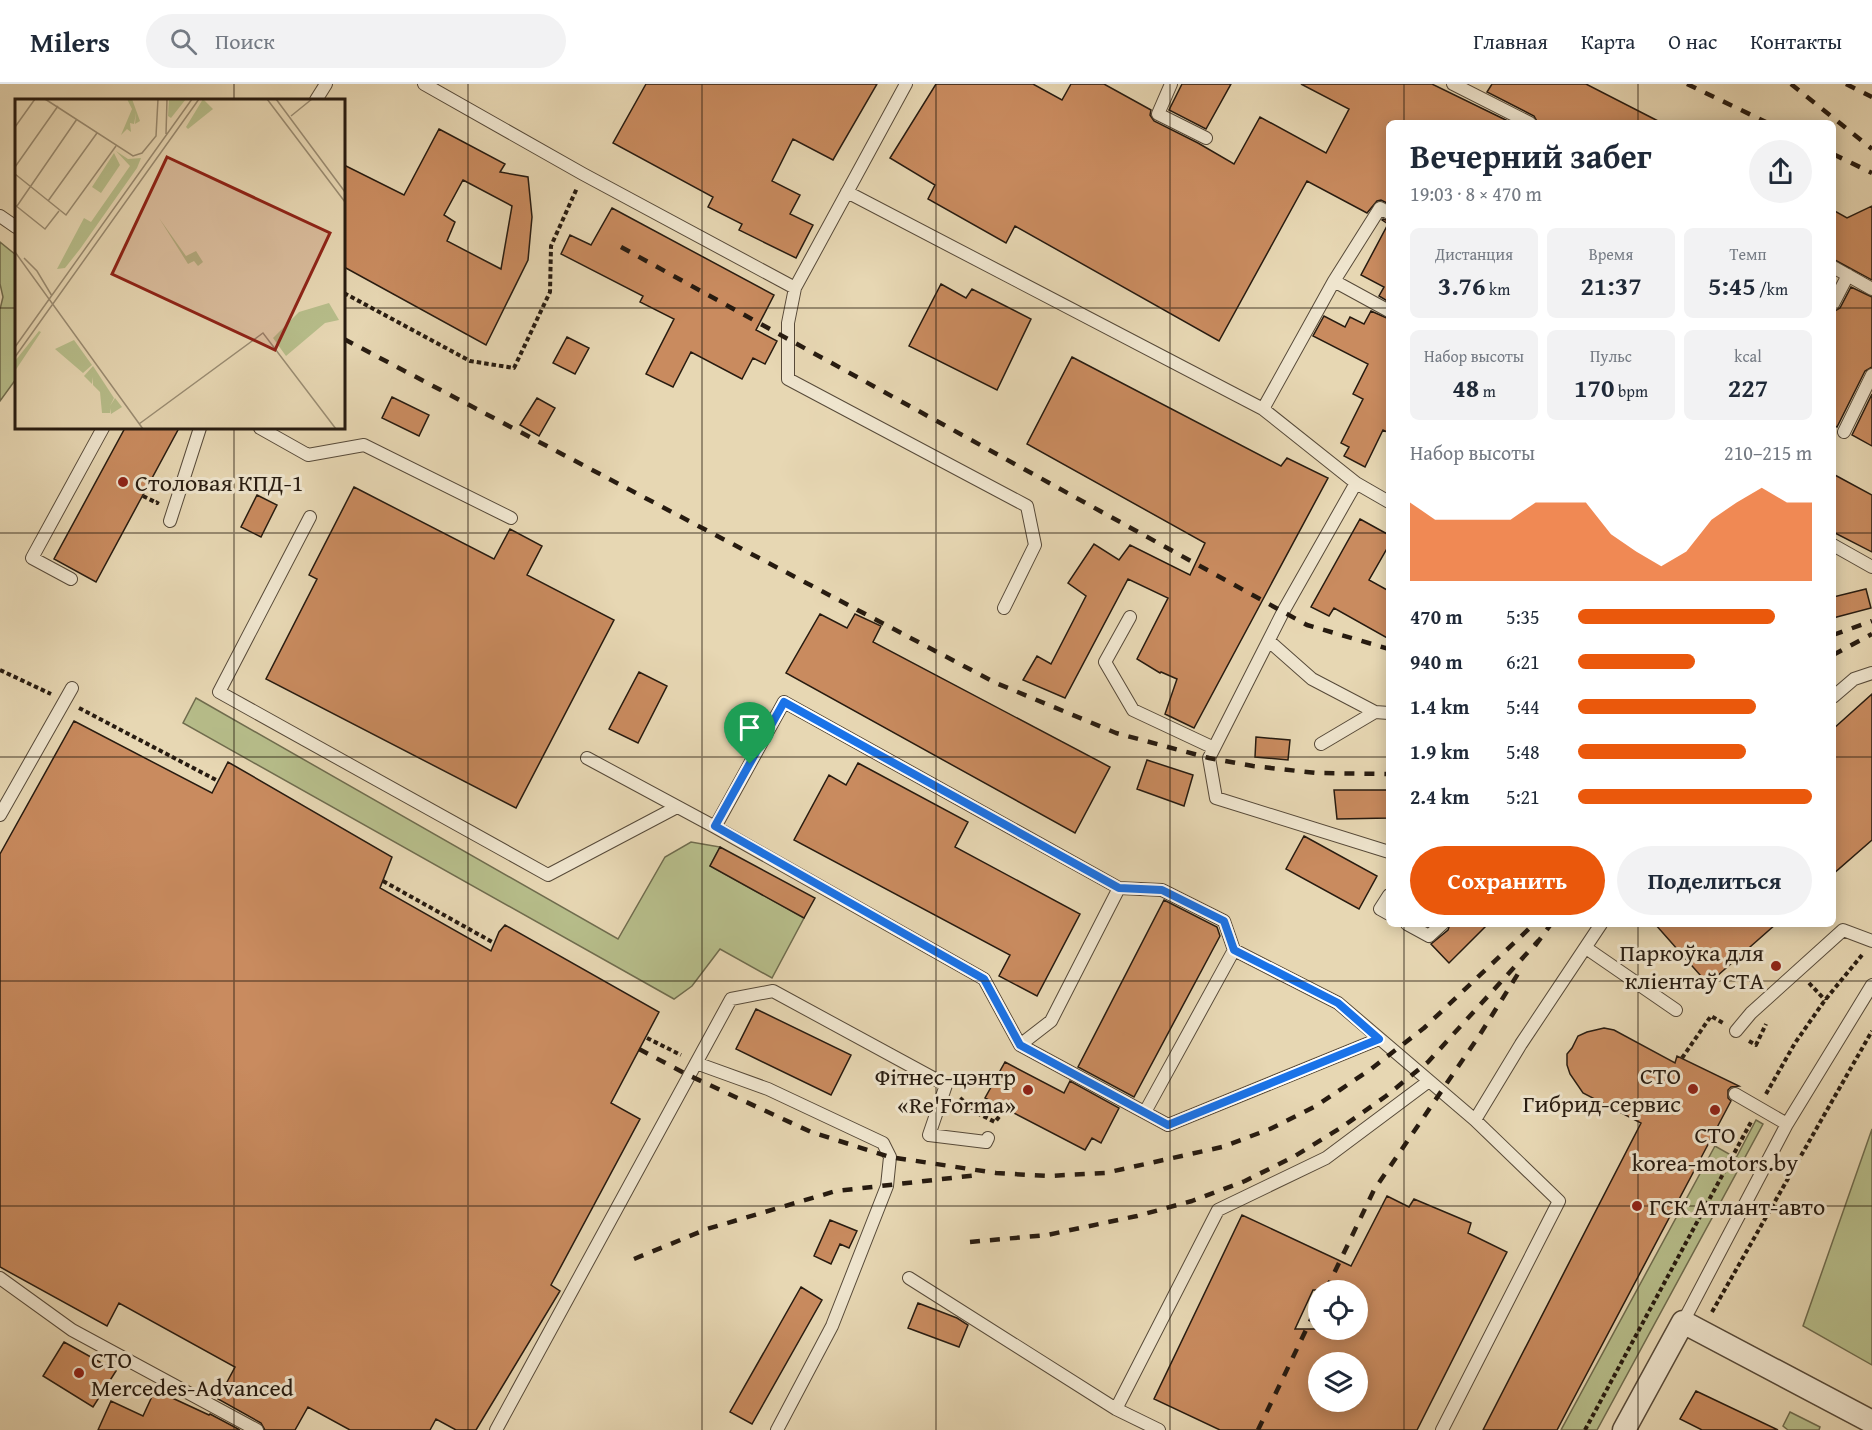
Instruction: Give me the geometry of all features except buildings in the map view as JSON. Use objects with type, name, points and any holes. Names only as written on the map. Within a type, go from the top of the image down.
[{"type":"street","points":[[1624,1430],[1692,1327],[1872,1422]]},
{"type":"lane","points":[[317,99],[326,84]]},
{"type":"lane","points":[[424,84],[583,174],[795,288]]},
{"type":"lane","points":[[906,84],[795,288],[788,323],[788,379],[1027,506],[1035,545],[1004,608]]},
{"type":"lane","points":[[1171,84],[1158,114],[1206,138]]},
{"type":"lane","points":[[1453,84],[1524,120]]},
{"type":"lane","points":[[847,192],[1263,409],[1356,483],[1386,500]]},
{"type":"lane","points":[[1263,409],[1334,281],[1380,208],[1386,211]]},
{"type":"lane","points":[[0,216],[15,226]]},
{"type":"lane","points":[[1836,269],[1872,289]]},
{"type":"lane","points":[[1836,298],[1848,275]]},
{"type":"lane","points":[[1334,281],[1386,309]]},
{"type":"lane","points":[[1844,432],[1872,375]]},
{"type":"lane","points":[[71,579],[32,558],[102,429]]},
{"type":"lane","points":[[170,521],[200,429]]},
{"type":"lane","points":[[262,429],[308,455],[364,445],[511,518]]},
{"type":"lane","points":[[1356,483],[1269,641],[1209,758],[1216,798],[1386,851]]},
{"type":"lane","points":[[310,517],[219,692],[548,874],[677,807]]},
{"type":"lane","points":[[1836,547],[1872,567]]},
{"type":"lane","points":[[1130,616],[1105,662],[1133,710],[1214,748]]},
{"type":"lane","points":[[1269,641],[1312,679],[1375,712],[1386,713]]},
{"type":"lane","points":[[1836,694],[1854,679],[1872,673]]},
{"type":"lane","points":[[0,815],[72,688]]},
{"type":"lane","points":[[715,826],[784,702],[1119,888],[1162,890],[1224,921],[1234,950],[1338,1003],[1475,1120],[1559,1201],[1442,1430]]},
{"type":"lane","points":[[1321,744],[1375,712]]},
{"type":"lane","points":[[587,758],[715,826],[984,979],[1020,1045],[1168,1125],[1379,1039]]},
{"type":"lane","points":[[1020,1045],[1051,1021],[1119,888]]},
{"type":"lane","points":[[1386,900],[1380,909],[1386,912]]},
{"type":"lane","points":[[1412,927],[1429,936],[1439,927]]},
{"type":"lane","points":[[1475,1120],[1521,1044],[1599,927]]},
{"type":"lane","points":[[1736,1031],[1751,1013],[1843,930],[1869,946]]},
{"type":"lane","points":[[1586,948],[1676,1010]]},
{"type":"lane","points":[[1145,1112],[1234,950]]},
{"type":"lane","points":[[1692,1327],[1787,1124],[1872,985]]},
{"type":"lane","points":[[496,1430],[731,999],[773,991],[946,1085],[929,1135],[986,1142],[988,1138]]},
{"type":"lane","points":[[696,1063],[768,1089],[883,1143],[890,1157],[887,1186],[832,1326],[777,1430]]},
{"type":"lane","points":[[1116,1409],[1218,1210],[1326,1158],[1429,1081]]},
{"type":"lane","points":[[1735,1094],[1787,1124]]},
{"type":"lane","points":[[0,1278],[72,1330],[257,1430]]},
{"type":"lane","points":[[909,1278],[1116,1409],[1159,1430]]},
{"type":"path","points":[[345,294],[470,361],[513,368],[550,292],[550,246],[583,174]]},
{"type":"path","points":[[143,496],[157,503]]},
{"type":"path","points":[[0,670],[64,699],[219,781]]},
{"type":"path","points":[[383,881],[494,943]]},
{"type":"path","points":[[1585,1430],[1795,1043],[1825,1000],[1869,946]]},
{"type":"path","points":[[1682,1058],[1711,1016]]},
{"type":"path","points":[[1692,1327],[1872,1031]]},
{"type":"path","points":[[647,1038],[696,1063]]},
{"type":"path","points":[[946,1085],[975,1112],[996,1122],[1005,1109]]},
{"type":"green space","points":[[0,242],[15,254],[15,380],[0,401],[0,309],[3,297],[0,284]]},
{"type":"green space","points":[[196,698],[618,939],[665,857],[691,842],[720,847],[710,866],[804,918],[772,978],[720,949],[692,986],[674,999],[183,723]]},
{"type":"green space","points":[[1756,1120],[1763,1124],[1597,1430],[1561,1430],[1715,1146],[1736,1158]]},
{"type":"green space","points":[[1872,1129],[1872,1365],[1803,1326]]},
{"type":"green space","points":[[1790,1412],[1820,1427],[1819,1430],[1788,1430],[1783,1426]]},
{"type":"railway","points":[[1687,84],[1762,120]]},
{"type":"railway","points":[[1791,84],[1836,120]]},
{"type":"railway","points":[[1846,84],[1872,97]]},
{"type":"railway","points":[[1836,120],[1872,149]]},
{"type":"railway","points":[[1836,155],[1872,173]]},
{"type":"railway","points":[[621,247],[1307,625],[1386,648]]},
{"type":"railway","points":[[345,340],[996,683],[1116,733],[1209,758],[1253,766],[1316,773],[1386,774]]},
{"type":"railway","points":[[1836,634],[1872,621]]},
{"type":"railway","points":[[1836,653],[1872,634]]},
{"type":"railway","points":[[639,1049],[688,1075],[811,1132],[890,1157],[996,1173],[1048,1176],[1105,1173],[1222,1147],[1270,1129],[1316,1106],[1371,1069],[1424,1028],[1531,927]]},
{"type":"railway","points":[[1535,946],[1549,927]]},
{"type":"railway","points":[[970,1242],[1047,1235],[1137,1216],[1192,1201],[1245,1181],[1295,1156],[1386,1096],[1428,1062],[1539,940]]},
{"type":"railway","points":[[1331,1280],[1374,1190],[1479,1036],[1521,969]]},
{"type":"railway","points":[[634,1259],[707,1229],[836,1191],[978,1175]]},
{"type":"railway","points":[[1258,1430],[1308,1326]]},
{"type":"place","name":"Столовая КПД-1","points":[[123,482]]},
{"type":"place","name":"Паркоўка для кліентаў СТА","points":[[1776,966]]},
{"type":"place","name":"СТО Гибрид-сервис","points":[[1693,1089]]},
{"type":"place","name":"Фітнес-цэнтр «Re'Forma»","points":[[1028,1090]]},
{"type":"place","name":"СТО korea-motors.by","points":[[1715,1110]]},
{"type":"place","name":"ГСК Атлант-авто","points":[[1637,1206]]},
{"type":"place","name":"СТО Mercedes-Advanced","points":[[79,1373]]},
{"type":"route","points":[[784,702],[1119,888],[1162,890],[1224,921],[1234,950],[1338,1003],[1379,1039],[1168,1125],[1020,1045],[984,979],[715,826],[750,764],[784,702]]}]
